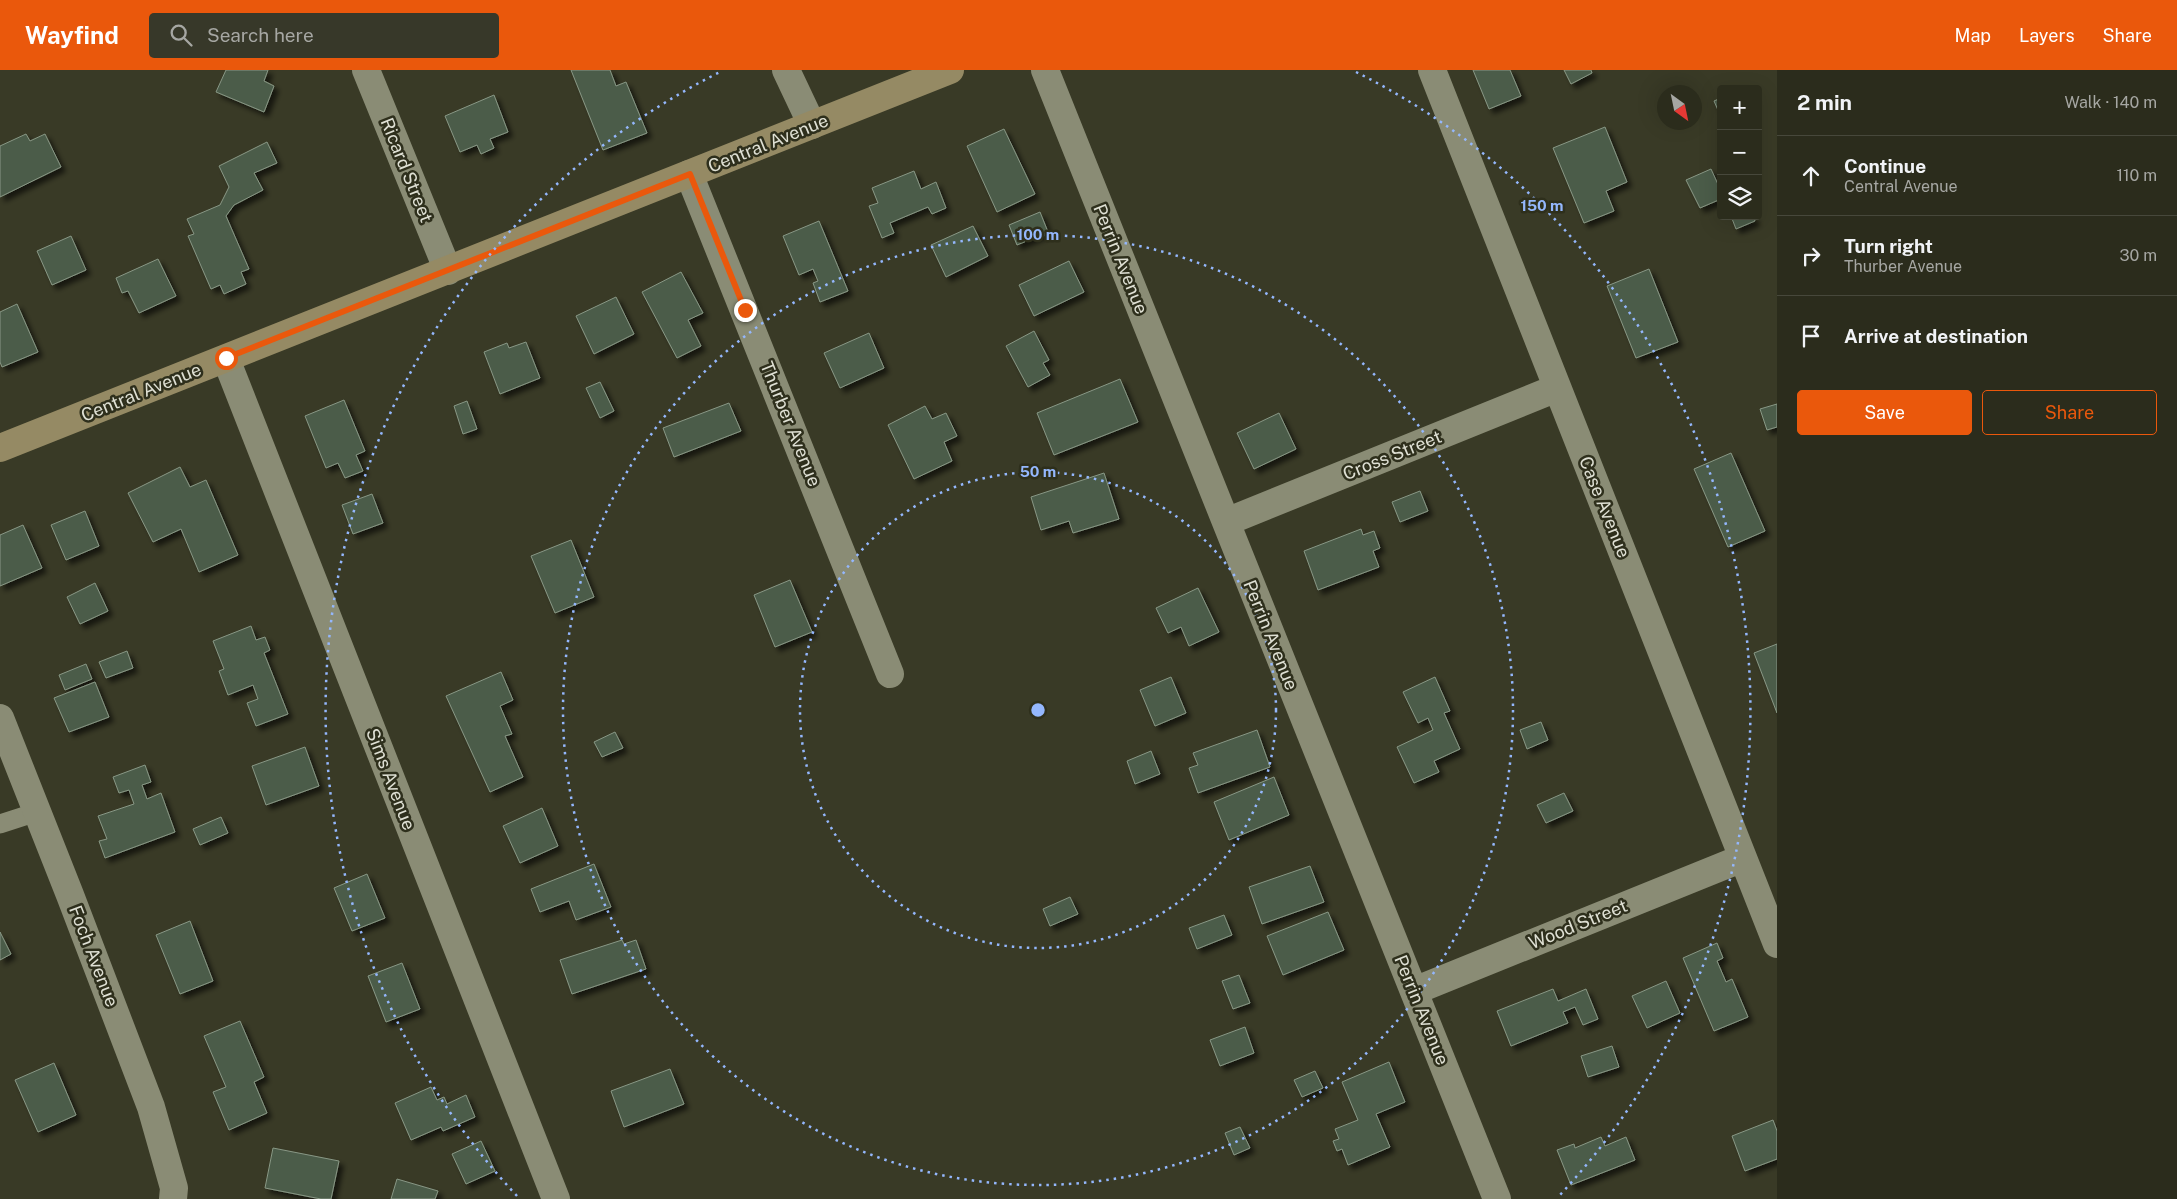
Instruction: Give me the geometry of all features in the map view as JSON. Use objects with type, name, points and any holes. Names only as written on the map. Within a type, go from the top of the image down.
[{"type":"main road","name":"Central Avenue","points":[[0,448],[950,70]]},
{"type":"street","name":"Ricard Street","points":[[366,70],[448,271]]},
{"type":"street","points":[[786,70],[812,125]]},
{"type":"street","name":"Perrin Avenue","points":[[1045,70],[1497,1199]]},
{"type":"street","name":"Case Avenue","points":[[1432,70],[1777,944]]},
{"type":"street","name":"Thurber Avenue","points":[[690,174],[890,674]]},
{"type":"street","name":"Sims Avenue","points":[[226,358],[556,1199]]},
{"type":"street","name":"Cross Street","points":[[1226,522],[1558,388]]},
{"type":"street","name":"Foch Avenue","points":[[0,718],[151,1108],[174,1188],[173,1199]]},
{"type":"street","name":"Wood Street","points":[[1414,991],[1743,858]]},
{"type":"lane","points":[[1,821],[38,812]]},
{"type":"building","points":[[226,70],[268,70],[264,81],[274,86],[264,112],[216,92]]},
{"type":"building","points":[[571,70],[610,70],[616,86],[626,82],[647,133],[603,150]]},
{"type":"building","points":[[1473,70],[1510,70],[1521,96],[1489,109]]},
{"type":"building","points":[[1564,70],[1591,70],[1592,73],[1571,84]]},
{"type":"building","points":[[494,95],[508,132],[490,139],[494,148],[481,154],[477,145],[460,152],[445,116]]},
{"type":"building","points":[[1605,127],[1627,182],[1606,191],[1614,211],[1584,223],[1553,148]]},
{"type":"building","points":[[1004,129],[1035,194],[997,212],[967,146]]},
{"type":"building","points":[[26,134],[30,141],[45,134],[61,167],[0,197],[0,146]]},
{"type":"building","points":[[267,142],[277,163],[254,173],[263,190],[234,205],[226,216],[249,269],[241,272],[246,284],[224,294],[220,285],[211,289],[188,236],[194,234],[187,219],[220,205],[229,187],[219,166]]},
{"type":"building","points":[[1711,169],[1717,182],[1717,201],[1700,208],[1686,180]]},
{"type":"building","points":[[914,171],[921,189],[936,182],[946,208],[932,214],[928,207],[890,223],[894,233],[882,238],[869,206],[878,203],[872,188]]},
{"type":"building","points":[[1040,212],[1048,232],[1017,245],[1009,225]]},
{"type":"building","points":[[1733,220],[1755,220],[1755,221],[1736,229]]},
{"type":"building","points":[[819,221],[848,291],[820,302],[813,283],[818,281],[813,269],[799,275],[783,236]]},
{"type":"building","points":[[973,226],[988,256],[946,277],[931,245]]},
{"type":"building","points":[[71,236],[86,270],[52,285],[37,251]]},
{"type":"building","points":[[158,259],[176,296],[139,313],[128,291],[122,293],[116,278]]},
{"type":"building","points":[[1069,261],[1084,292],[1034,316],[1019,285]]},
{"type":"building","points":[[1649,269],[1678,342],[1636,358],[1607,286]]},
{"type":"building","points":[[681,272],[703,313],[688,320],[701,346],[677,358],[642,292]]},
{"type":"building","points":[[616,297],[634,334],[594,354],[576,316]]},
{"type":"building","points":[[17,304],[38,352],[2,367],[0,362],[0,312]]},
{"type":"building","points":[[1034,331],[1049,360],[1043,363],[1050,375],[1028,387],[1006,346]]},
{"type":"building","points":[[869,333],[884,368],[840,388],[824,353]]},
{"type":"building","points":[[526,342],[540,378],[500,394],[484,352],[507,343],[509,348]]},
{"type":"building","points":[[1120,379],[1138,422],[1054,455],[1037,413]]},
{"type":"building","points":[[600,382],[614,411],[600,418],[586,388]]},
{"type":"building","points":[[344,400],[365,451],[356,455],[363,471],[345,478],[338,463],[326,468],[305,416]]},
{"type":"building","points":[[467,401],[477,429],[463,434],[454,406]]},
{"type":"building","points":[[729,403],[741,431],[674,457],[663,428]]},
{"type":"building","points":[[1777,404],[1777,427],[1767,430],[1760,409]]},
{"type":"building","points":[[925,406],[932,419],[946,413],[957,436],[944,442],[952,461],[914,479],[888,425]]},
{"type":"building","points":[[1279,413],[1296,449],[1254,469],[1237,433]]},
{"type":"building","points":[[1731,453],[1765,531],[1728,547],[1694,469]]},
{"type":"building","points":[[180,467],[190,487],[206,480],[238,555],[199,572],[181,529],[153,542],[128,493]]},
{"type":"building","points":[[1104,473],[1119,519],[1073,533],[1069,521],[1041,530],[1031,497]]},
{"type":"building","points":[[1420,491],[1428,511],[1400,522],[1392,502]]},
{"type":"building","points":[[372,494],[383,523],[353,534],[342,505]]},
{"type":"building","points":[[85,511],[99,546],[66,560],[51,525]]},
{"type":"building","points":[[23,525],[42,568],[0,586],[0,535]]},
{"type":"building","points":[[1361,529],[1363,535],[1374,531],[1380,548],[1373,551],[1379,567],[1318,590],[1304,551]]},
{"type":"building","points":[[571,540],[594,597],[555,613],[531,556]]},
{"type":"building","points":[[790,580],[812,632],[775,647],[754,595]]},
{"type":"building","points":[[95,583],[108,611],[80,624],[67,597]]},
{"type":"building","points":[[1198,588],[1219,632],[1189,646],[1181,627],[1168,633],[1156,608]]},
{"type":"building","points":[[251,626],[256,640],[265,637],[270,650],[264,653],[288,714],[256,726],[247,703],[258,699],[253,685],[228,695],[219,671],[224,669],[213,641]]},
{"type":"building","points":[[1777,644],[1777,713],[1754,653]]},
{"type":"building","points":[[127,651],[133,668],[106,678],[99,662]]},
{"type":"building","points":[[86,664],[92,679],[65,690],[59,675]]},
{"type":"building","points":[[501,672],[513,700],[500,706],[512,734],[505,736],[523,777],[490,792],[446,696]]},
{"type":"building","points":[[1171,677],[1186,713],[1155,726],[1140,690]]},
{"type":"building","points":[[1435,677],[1450,711],[1444,713],[1460,749],[1434,761],[1439,772],[1414,783],[1397,747],[1433,730],[1428,718],[1418,723],[1403,692]]},
{"type":"building","points":[[95,682],[109,717],[69,732],[54,698]]},
{"type":"building","points":[[1541,722],[1548,740],[1527,749],[1520,730]]},
{"type":"building","points":[[1257,730],[1270,767],[1198,793],[1189,768],[1198,765],[1193,753]]},
{"type":"building","points":[[615,732],[623,748],[602,757],[594,742]]},
{"type":"building","points":[[305,747],[319,786],[266,805],[252,766]]},
{"type":"building","points":[[1151,751],[1160,774],[1135,784],[1127,761]]},
{"type":"building","points":[[145,765],[151,782],[142,785],[147,799],[161,793],[175,832],[105,858],[99,841],[107,839],[98,816],[134,804],[129,790],[119,793],[113,777]]},
{"type":"building","points":[[1274,777],[1289,815],[1229,840],[1214,802]]},
{"type":"building","points":[[1564,793],[1573,811],[1546,823],[1537,805]]},
{"type":"building","points":[[542,808],[558,846],[520,863],[503,826]]},
{"type":"building","points":[[221,817],[228,833],[200,845],[193,829]]},
{"type":"building","points":[[594,864],[611,907],[576,920],[569,901],[540,912],[531,889]]},
{"type":"building","points":[[1310,866],[1324,902],[1262,924],[1249,887]]},
{"type":"building","points":[[367,874],[385,918],[352,931],[334,888]]},
{"type":"building","points":[[1070,897],[1078,914],[1050,926],[1043,909]]},
{"type":"building","points":[[1328,912],[1344,950],[1283,975],[1267,936]]},
{"type":"building","points":[[1224,915],[1232,935],[1197,949],[1189,928]]},
{"type":"building","points":[[190,921],[213,981],[180,994],[156,935]]},
{"type":"building","points":[[0,932],[11,954],[0,960]]},
{"type":"building","points":[[622,940],[624,944],[636,940],[646,969],[572,994],[560,960]]},
{"type":"building","points":[[1717,943],[1723,958],[1717,961],[1726,982],[1732,979],[1748,1017],[1714,1031],[1683,958]]},
{"type":"building","points":[[402,963],[420,1009],[386,1022],[368,976]]},
{"type":"building","points":[[1239,975],[1250,1003],[1233,1009],[1222,981]]},
{"type":"building","points":[[1666,981],[1680,1013],[1647,1028],[1632,996]]},
{"type":"building","points":[[1553,989],[1558,1001],[1586,989],[1598,1019],[1583,1025],[1575,1007],[1563,1012],[1568,1023],[1511,1046],[1497,1011]]},
{"type":"building","points":[[240,1021],[264,1077],[254,1082],[267,1113],[229,1130],[213,1092],[226,1087],[204,1036]]},
{"type":"building","points":[[1245,1027],[1254,1053],[1220,1066],[1210,1040]]},
{"type":"building","points":[[1612,1046],[1619,1067],[1588,1077],[1581,1056]]},
{"type":"building","points":[[1389,1062],[1405,1102],[1376,1114],[1390,1147],[1348,1165],[1342,1149],[1337,1151],[1333,1141],[1339,1139],[1335,1129],[1358,1120],[1342,1082]]},
{"type":"building","points":[[54,1063],[76,1115],[38,1132],[15,1080]]},
{"type":"building","points":[[670,1069],[684,1104],[624,1127],[611,1091]]},
{"type":"building","points":[[1315,1071],[1323,1088],[1302,1097],[1294,1080]]},
{"type":"building","points":[[431,1087],[437,1100],[444,1097],[447,1104],[466,1095],[475,1117],[443,1131],[441,1127],[411,1140],[395,1103]]},
{"type":"building","points":[[1773,1120],[1777,1131],[1777,1159],[1745,1171],[1732,1136]]},
{"type":"building","points":[[1240,1127],[1250,1148],[1234,1155],[1225,1133]]},
{"type":"building","points":[[1601,1137],[1605,1146],[1626,1137],[1635,1160],[1571,1185],[1557,1150],[1574,1144],[1575,1148]]},
{"type":"building","points":[[481,1141],[495,1171],[466,1184],[452,1154]]},
{"type":"building","points":[[273,1148],[339,1161],[331,1199],[321,1199],[265,1188]]},
{"type":"building","points":[[397,1179],[438,1191],[435,1199],[391,1199]]},
{"type":"route","points":[[226,358],[690,174],[745,310]]}]
